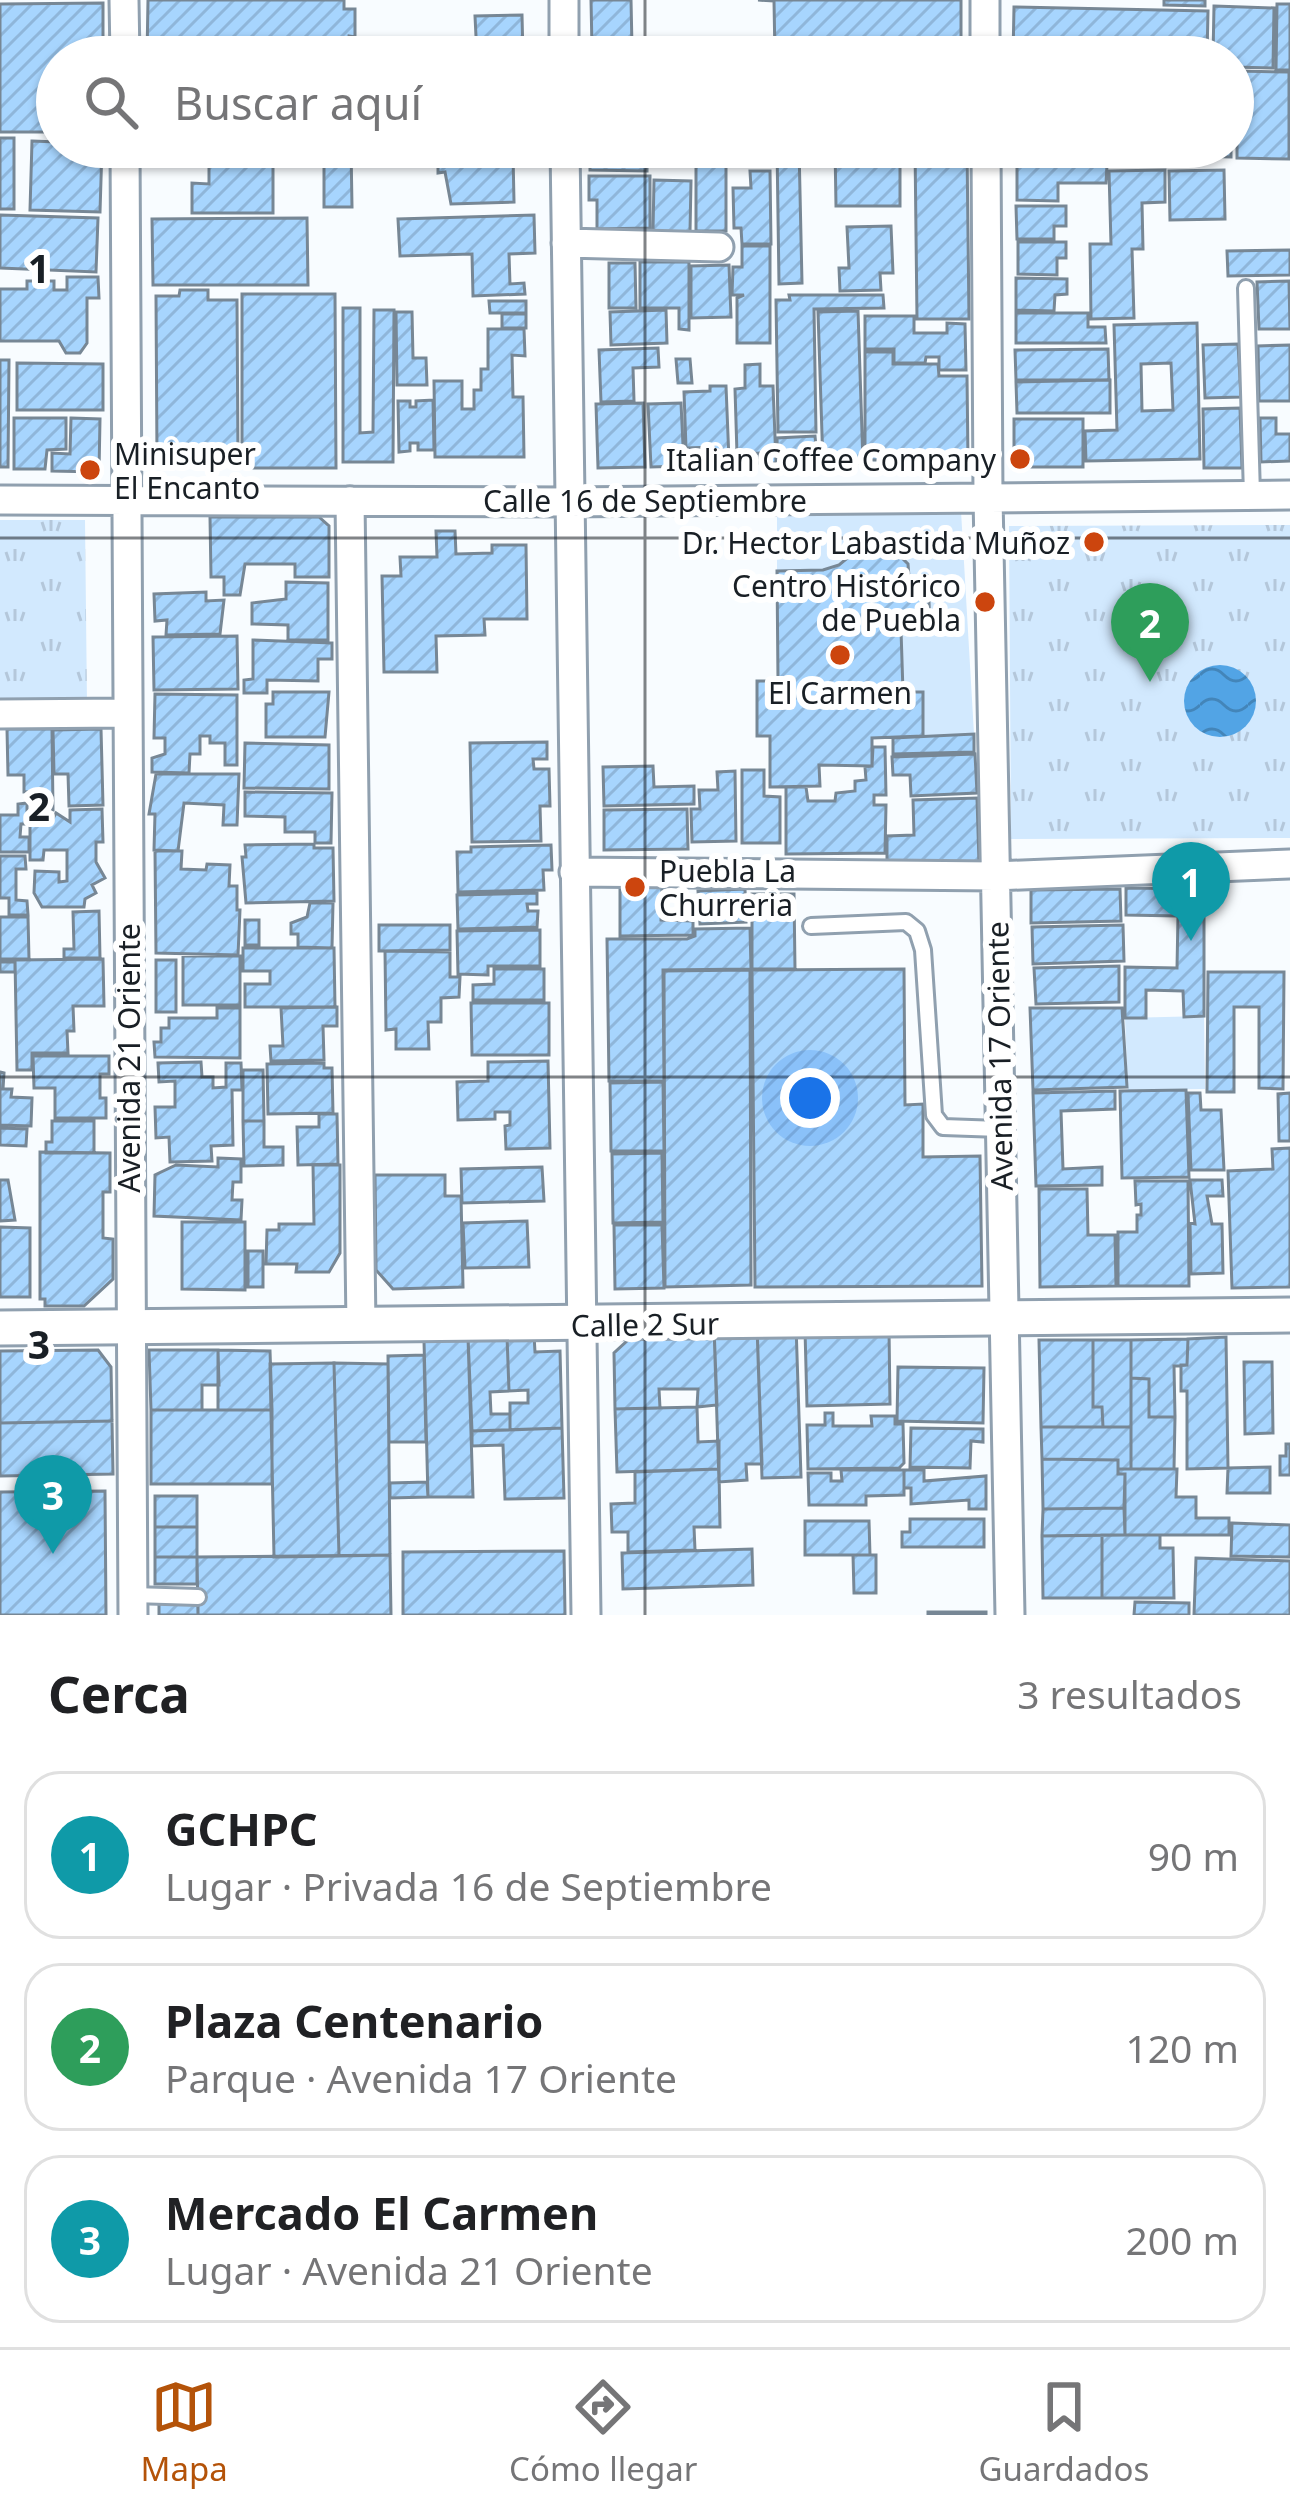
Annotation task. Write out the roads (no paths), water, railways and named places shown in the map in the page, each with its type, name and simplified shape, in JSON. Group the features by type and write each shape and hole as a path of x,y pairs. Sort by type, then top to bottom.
{"street":[{"path":"124,0 124,36"},
{"path":"564,0 564,36"},
{"path":"985,0 985,36"},
{"name":"Avenida 21 Oriente","path":"125,168 133,1605"},
{"path":"565,168 586,1615"},
{"name":"Avenida 17 Oriente","path":"986,168 1010,1615"},
{"path":"566,243 719,247"},
{"name":"Calle 16 de Septiembre","path":"0,500 568,502 1290,495"},
{"path":"350,502 361,1326"},
{"path":"0,714 125,713"},
{"path":"574,872 995,876 1290,865"},
{"name":"Calle 2 Sur","path":"0,1328 1290,1315"}],"lane":[{"path":"1246,288 1252,495"},
{"path":"811,926 906,922 917,931 923,950 934,1115 943,1126 1000,1129"},
{"path":"133,1605 198,1597"}],"water":[{"path":"1220,665 1245,676 1256,701 1245,726 1220,737 1195,726 1184,701 1195,676"}],"place":[{"name":"Italian Coffee Company","path":"1020,459"},
{"name":"Minisuper El Encanto","path":"90,470"},
{"name":"Dr. Hector Labastida Muñoz","path":"1094,542"},
{"name":"Centro Histórico de Puebla","path":"985,602"},
{"name":"El Carmen","path":"840,655"},
{"name":"Plaza Centenario","path":"1150,682"},
{"name":"Puebla La Churreria","path":"635,887"},
{"name":"GCHPC","path":"1191,941"},
{"name":"Mercado El Carmen","path":"53,1554"}]}
